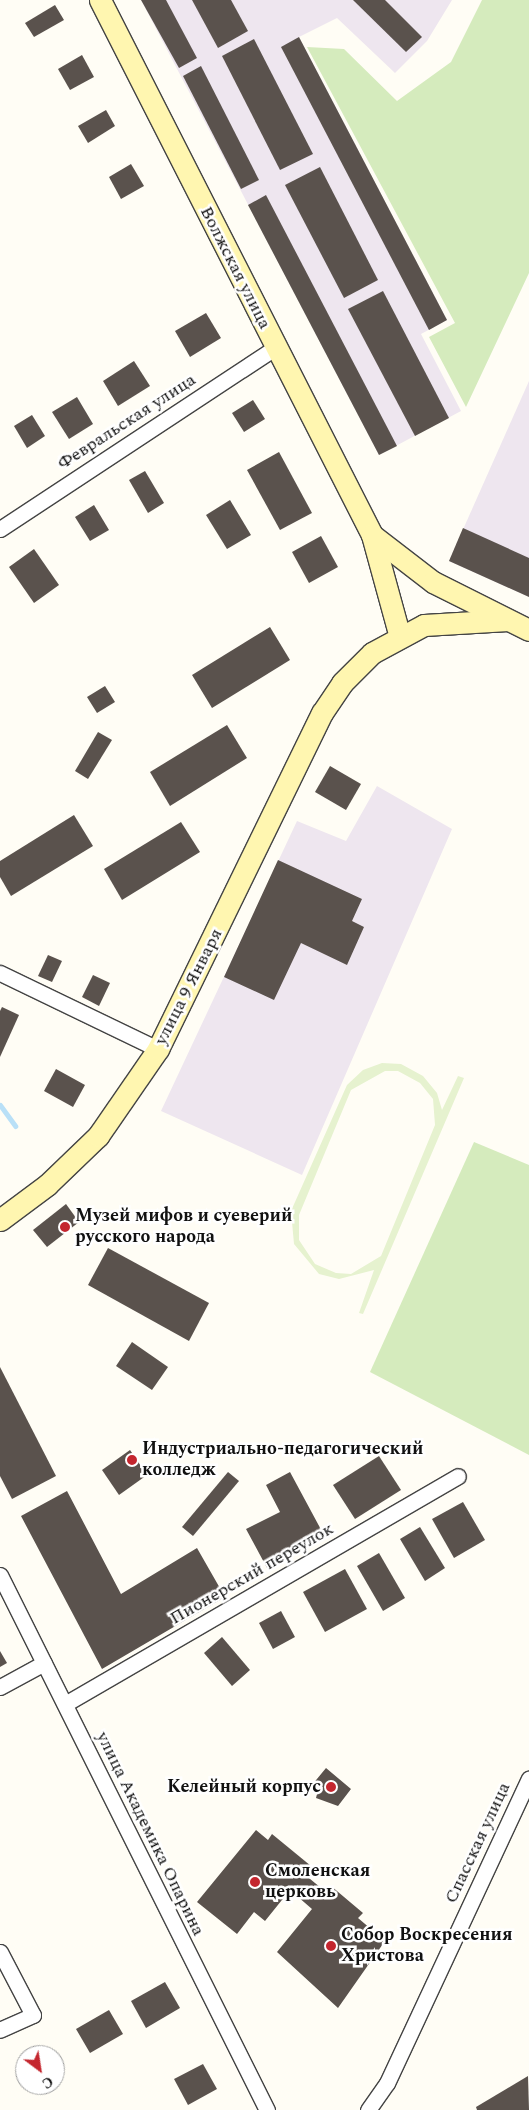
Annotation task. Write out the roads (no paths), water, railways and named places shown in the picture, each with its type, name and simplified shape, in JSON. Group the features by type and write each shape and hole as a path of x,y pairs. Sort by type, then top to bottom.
{"street":[{"name":"Волжская улица","path":"100,0 275,348 372,535"},
{"name":"Февральская улица","path":"0,529 275,348"},
{"path":"372,535 433,582 529,630"},
{"path":"372,535 399,634 424,625 508,620"},
{"name":"улица 9 Января","path":"0,1220 47,1185 98,1136 158,1048 322,713 342,683 399,634"},
{"path":"0,973 158,1048"},
{"name":"Пионерский переулок","path":"65,1704 458,1476"},
{"name":"улица Академика Опарина","path":"0,1575 267,2110"},
{"path":"0,1687 44,1663"},
{"name":"Спасская улица","path":"368,2110 387,2083 529,1779"},
{"path":"0,1952 33,2015 0,2030"}],"waterway":[{"path":"0,1105 15,1126"}],"place":[{"name":"Музей мифов и суеверий русского народа","path":"65,1227"},
{"name":"Индустриально-педагогический колледж","path":"132,1460"},
{"name":"Келейный корпус","path":"331,1787"},
{"name":"Смоленская церковь","path":"255,1882"},
{"name":"Собор Воскресения Христова","path":"331,1946"}]}
